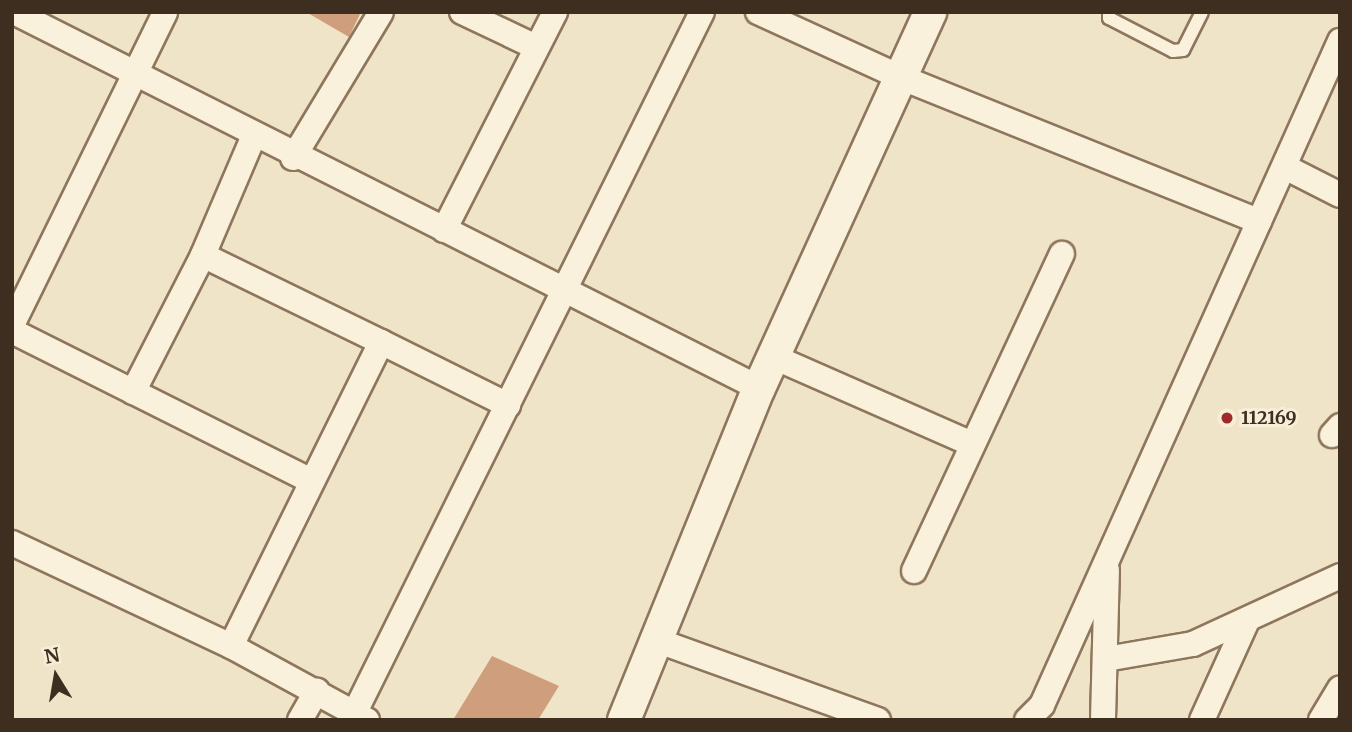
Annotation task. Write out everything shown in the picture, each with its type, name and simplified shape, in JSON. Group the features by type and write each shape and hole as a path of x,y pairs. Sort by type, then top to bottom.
{"street":[{"path":"14,12 253,138 565,289 759,388"},
{"path":"12,325 165,12"},
{"path":"293,158 381,12"},
{"path":"462,12 536,47"},
{"path":"444,230 555,12"},
{"path":"12,544 231,646 361,716 508,405 702,12"},
{"path":"758,12 900,77 1259,221"},
{"path":"624,720 653,639 759,388 930,12"},
{"path":"1036,715 1259,221 1287,168 1338,49"},
{"path":"133,392 203,255 253,138"},
{"path":"1287,168 1340,195"},
{"path":"914,571 1062,254"},
{"path":"203,255 508,405"},
{"path":"12,331 309,480"},
{"path":"231,646 309,480 381,342"},
{"path":"774,357 972,444"},
{"path":"1103,720 1107,558"},
{"path":"1106,659 1193,644 1340,576"},
{"path":"1202,720 1247,621"},
{"path":"653,639 878,720"},
{"path":"300,720 317,690"}],"lane":[{"path":"1110,12 1109,18 1172,51 1183,50 1202,12"}],"building":[{"path":"306,12 361,12 349,37"},
{"path":"492,656 559,686 538,720 453,720"}],"place":[{"name":"112169","path":"1227,418"}]}
